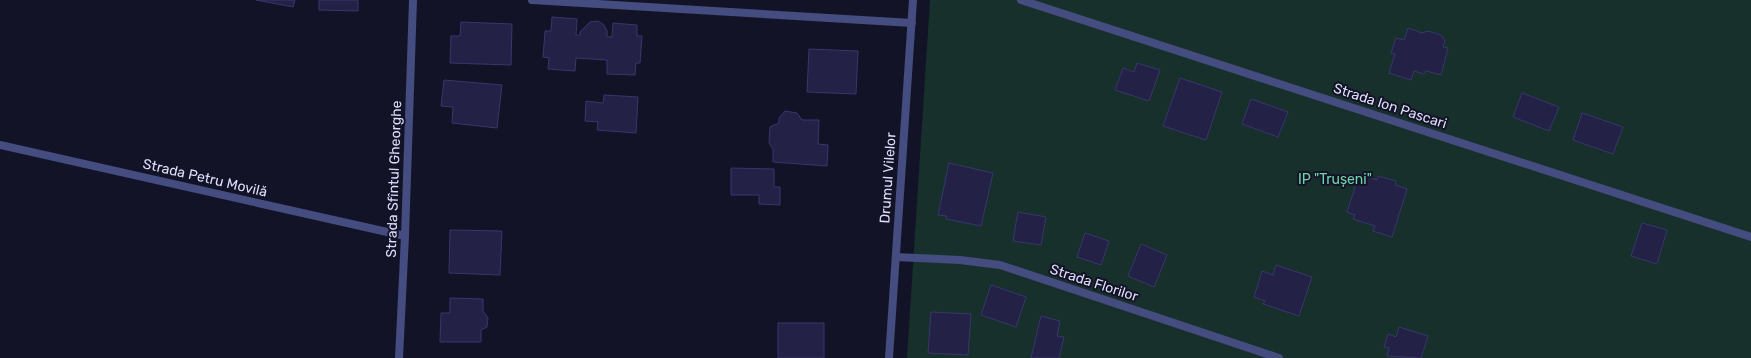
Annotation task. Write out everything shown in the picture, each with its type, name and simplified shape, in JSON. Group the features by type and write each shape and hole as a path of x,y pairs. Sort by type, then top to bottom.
{"street":[{"name":"Strada Sfîntul Gheorghe","path":"399,358 405,236 413,0"},
{"path":"532,0 912,22"},
{"name":"Drumul Vilelor","path":"889,358 913,0"},
{"name":"Strada Ion Pascari","path":"1021,0 1751,237"},
{"name":"Strada Petru Movilă","path":"0,145 405,236"},
{"name":"Strada Florilor","path":"896,257 960,260 1000,265 1279,358"}],"green space":[{"name":"IP \"Trușeni\"","path":"930,0 1751,0 1751,358 907,358"}],"building":[{"path":"256,0 295,0 293,7"},
{"path":"319,0 358,0 358,11 319,10"},
{"path":"552,17 577,19 576,35 580,35 580,32 590,22 598,21 604,25 607,31 607,37 612,37 613,23 637,25 637,36 642,36 640,63 636,63 635,75 607,74 607,60 576,58 575,71 548,69 549,58 543,57 545,31 551,31"},
{"path":"461,22 512,24 511,65 450,63 451,36 460,36"},
{"path":"1408,28 1422,33 1428,31 1441,35 1445,41 1443,47 1448,48 1441,75 1426,71 1424,74 1414,71 1411,80 1389,73 1395,54 1391,53 1396,38 1404,40"},
{"path":"809,49 858,51 856,94 807,92"},
{"path":"1137,63 1160,70 1149,101 1115,90 1123,68 1134,72"},
{"path":"1180,78 1222,92 1206,140 1163,126"},
{"path":"444,80 502,85 497,128 452,123 453,107 441,106"},
{"path":"1522,93 1559,107 1549,131 1513,117"},
{"path":"604,95 638,97 636,133 597,130 598,122 585,121 586,101 603,103"},
{"path":"1251,99 1288,112 1278,137 1242,124"},
{"path":"785,111 797,113 802,120 819,120 818,144 828,145 827,166 773,162 773,149 769,143 770,127 779,123 779,118"},
{"path":"1582,113 1623,127 1613,154 1573,140"},
{"path":"949,163 993,173 981,226 946,219 947,216 938,215"},
{"path":"731,168 774,169 774,187 780,187 780,205 759,204 759,195 731,195"},
{"path":"1359,175 1377,180 1378,176 1396,181 1395,185 1407,189 1392,237 1373,231 1375,226 1353,219 1355,215 1347,212"},
{"path":"1018,212 1046,217 1041,245 1013,241"},
{"path":"1642,223 1667,230 1657,264 1631,256"},
{"path":"450,230 502,231 500,275 449,273"},
{"path":"1085,233 1109,241 1101,265 1077,257"},
{"path":"1141,244 1167,255 1154,287 1128,276"},
{"path":"1276,265 1312,277 1299,316 1263,304 1265,301 1254,297 1262,271 1273,275"},
{"path":"991,285 1026,297 1016,327 981,315"},
{"path":"450,298 483,299 483,311 488,318 487,327 481,330 481,342 440,342 441,313 450,313"},
{"path":"931,312 971,314 968,355 928,353"},
{"path":"1041,316 1060,321 1057,336 1064,337 1059,358 1031,358"},
{"path":"778,323 824,323 824,358 778,358"},
{"path":"1399,327 1428,336 1421,358 1387,356 1389,348 1384,347 1388,334 1396,337"}]}
